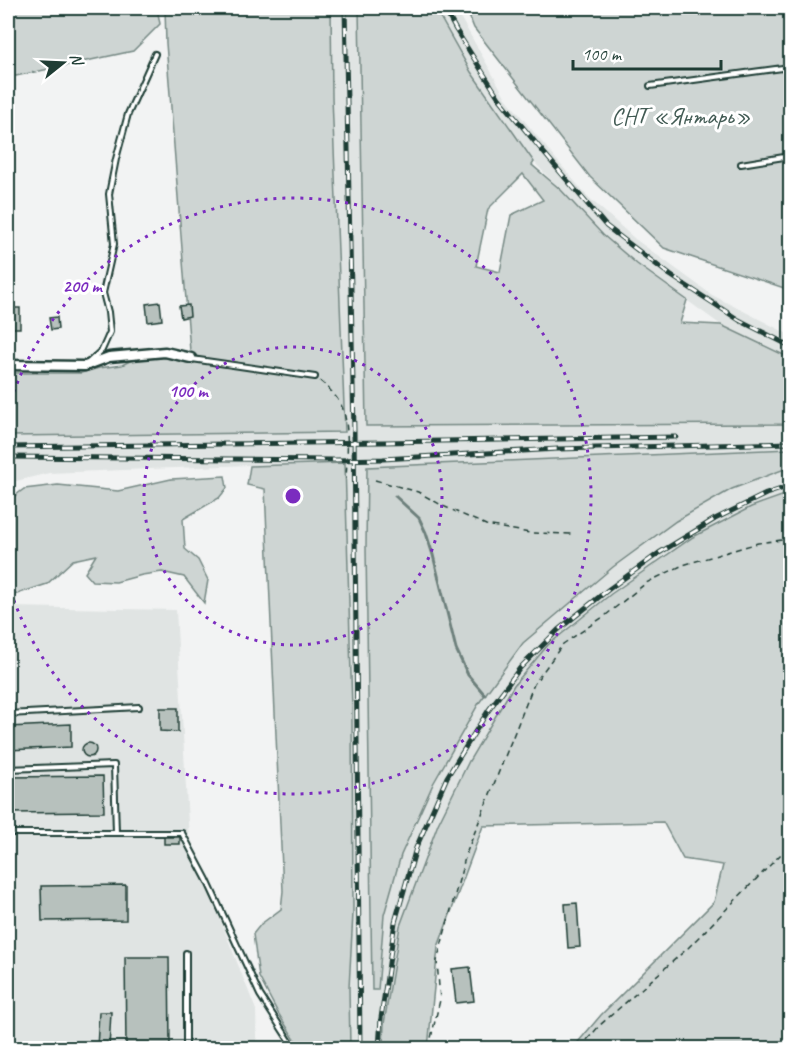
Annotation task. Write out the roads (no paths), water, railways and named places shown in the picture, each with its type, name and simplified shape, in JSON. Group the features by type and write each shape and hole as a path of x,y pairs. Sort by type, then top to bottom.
{"street":[{"path":"8,365 84,366 109,357 165,352 191,358"}],"lane":[{"path":"84,366 102,350 110,332 103,293 114,244 109,194 128,114 155,54"},
{"path":"650,86 790,67"},
{"path":"741,164 790,156"},
{"path":"8,205 10,215 8,219"},
{"path":"191,358 315,377"},
{"path":"8,714 139,707"},
{"path":"8,769 114,765 116,833"},
{"path":"8,832 182,833 207,880 260,995 294,1048"},
{"path":"186,953 186,1048"}],"waterway":[{"path":"395,496 419,518 426,533 456,649 468,675 485,695"}],"railway":[{"path":"345,8 354,431 360,1048"},
{"path":"444,8 499,98 606,226 670,275 739,320 790,346"},
{"path":"8,447 676,437"},
{"path":"8,457 335,460 558,449 790,443"},
{"path":"379,1048 395,922 416,848 447,777 488,711 520,668 558,630 609,589 659,553 715,519 766,494 790,486"}],"park label":[{"name":"СНТ «Янтарь»","path":"681,116"}]}
